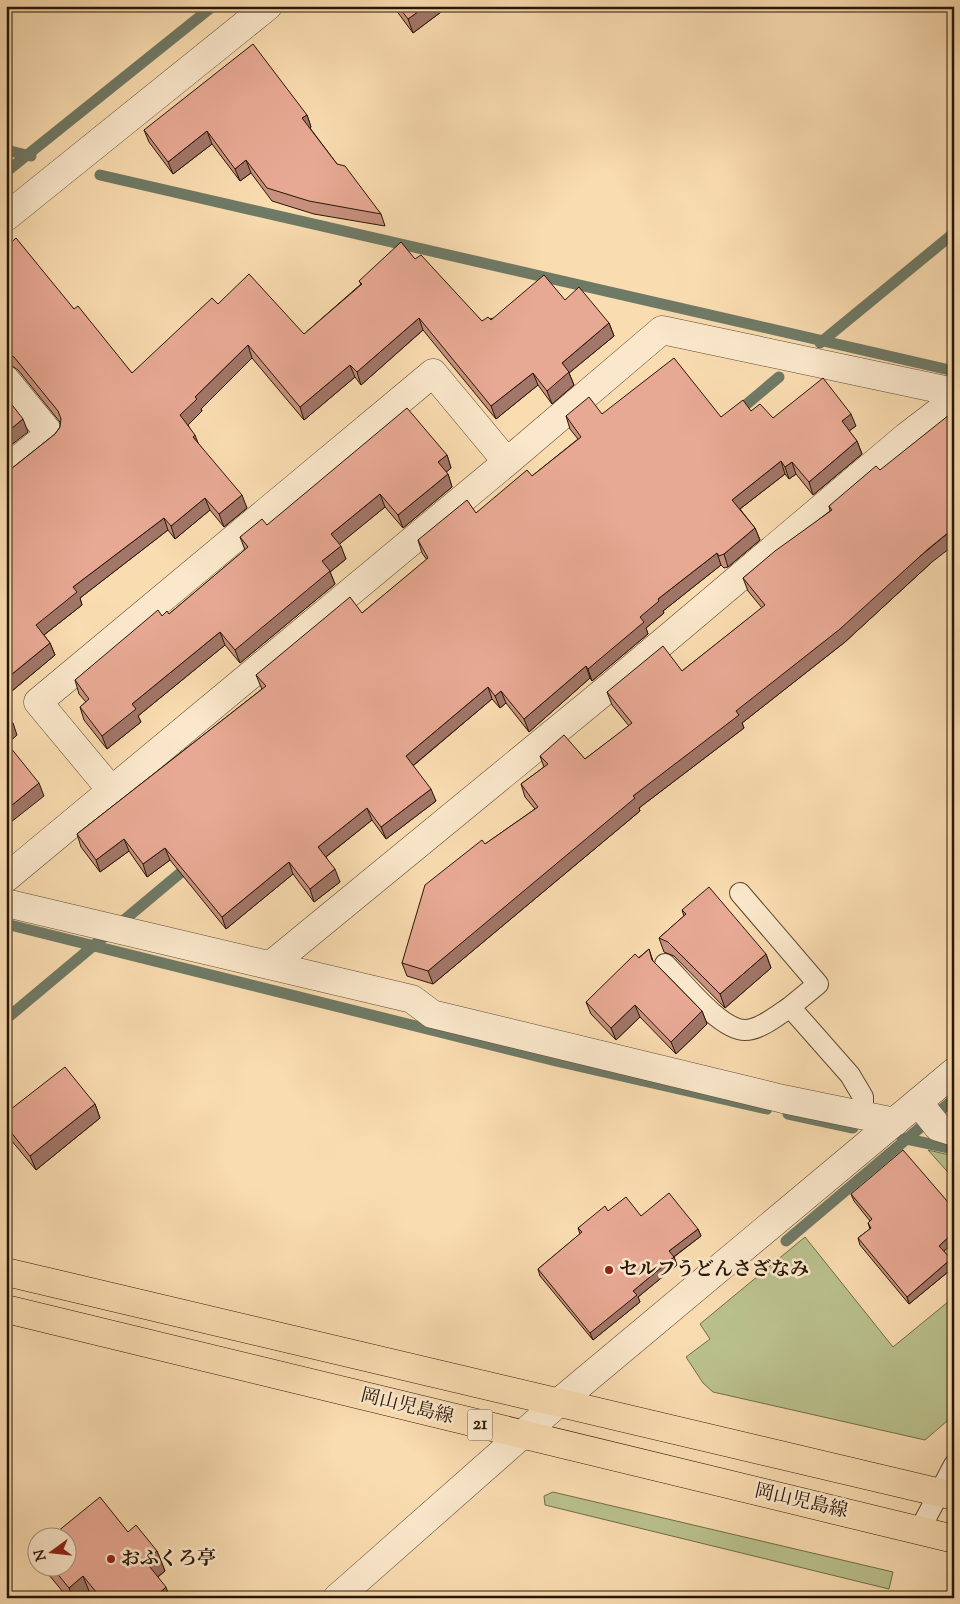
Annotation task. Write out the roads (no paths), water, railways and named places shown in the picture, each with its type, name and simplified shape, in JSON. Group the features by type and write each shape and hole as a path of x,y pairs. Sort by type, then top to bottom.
{"main road":[{"name":"岡山児島線","path":"6,1272 946,1495"},
{"name":"岡山児島線","path":"6,1308 954,1539"}],"street":[{"path":"6,217 268,6"},
{"path":"6,878 507,462 662,330 954,392"},
{"path":"112,791 38,702 433,373 507,462"},
{"path":"6,380 50,434 6,469"},
{"path":"272,964 612,685 907,436 954,400"},
{"path":"6,903 272,964 412,999 432,1014 534,1040 783,1099 895,1122 934,1118 954,1072"},
{"path":"337,1598 558,1403 895,1122"}],"lane":[{"path":"665,964 724,1024 745,1030 757,1027 790,1007 818,984 740,893"},
{"path":"790,1007 850,1075 863,1097 863,1114"},
{"path":"919,1531 946,1495 954,1465"}],"waterway":[{"path":"6,172 213,6"},
{"path":"6,150 31,156"},
{"path":"100,175 954,371"},
{"path":"820,343 954,233"},
{"path":"735,414 779,377"},
{"path":"6,1019 191,864"},
{"path":"6,924 556,1061 767,1109"},
{"path":"786,1241 954,1099"},
{"path":"788,1114 853,1128"},
{"path":"902,1138 954,1149"}],"place":[{"name":"セルフうどんさざなみ","path":"609,1270"},
{"name":"おふくろ亭","path":"111,1559"}]}
